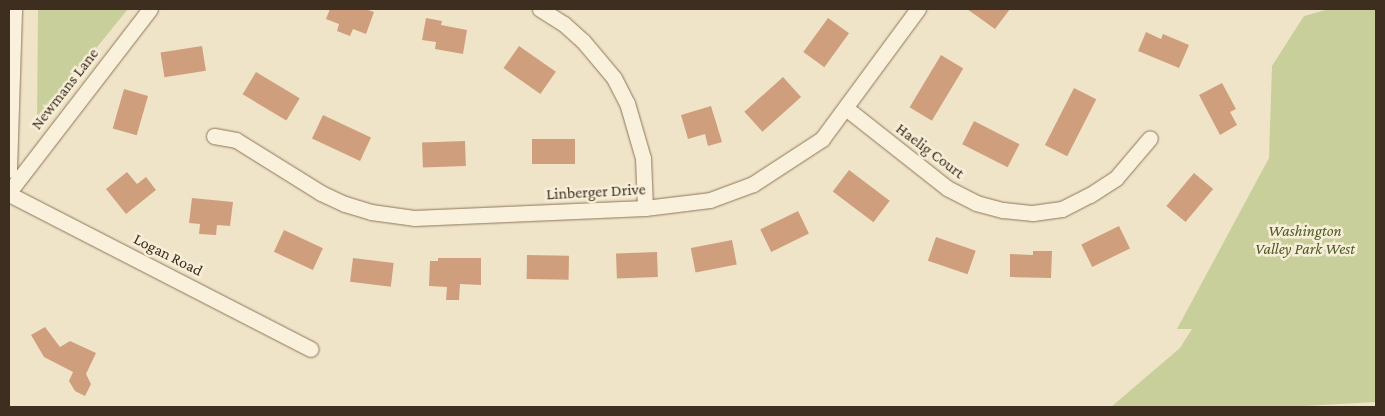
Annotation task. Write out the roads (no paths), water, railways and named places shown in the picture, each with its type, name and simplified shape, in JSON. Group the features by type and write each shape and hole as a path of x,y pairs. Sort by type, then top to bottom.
{"street":[{"path":"9,170 14,9"},
{"name":"Newmans Lane","path":"9,193 150,9"},
{"path":"540,9 564,24 583,41 614,78 627,103 644,158 645,208"},
{"name":"Linberger Drive","path":"214,136 236,140 321,193 370,212 414,218 645,208 710,200 753,184 808,150 847,109 918,9"},
{"name":"Haelig Court","path":"847,109 947,188 985,205 1033,213 1062,209 1090,195 1116,178 1150,138"},
{"name":"Logan Road","path":"9,193 310,349"}],"park label":[{"name":"Washington Valley Park West","path":"1305,240"}]}
